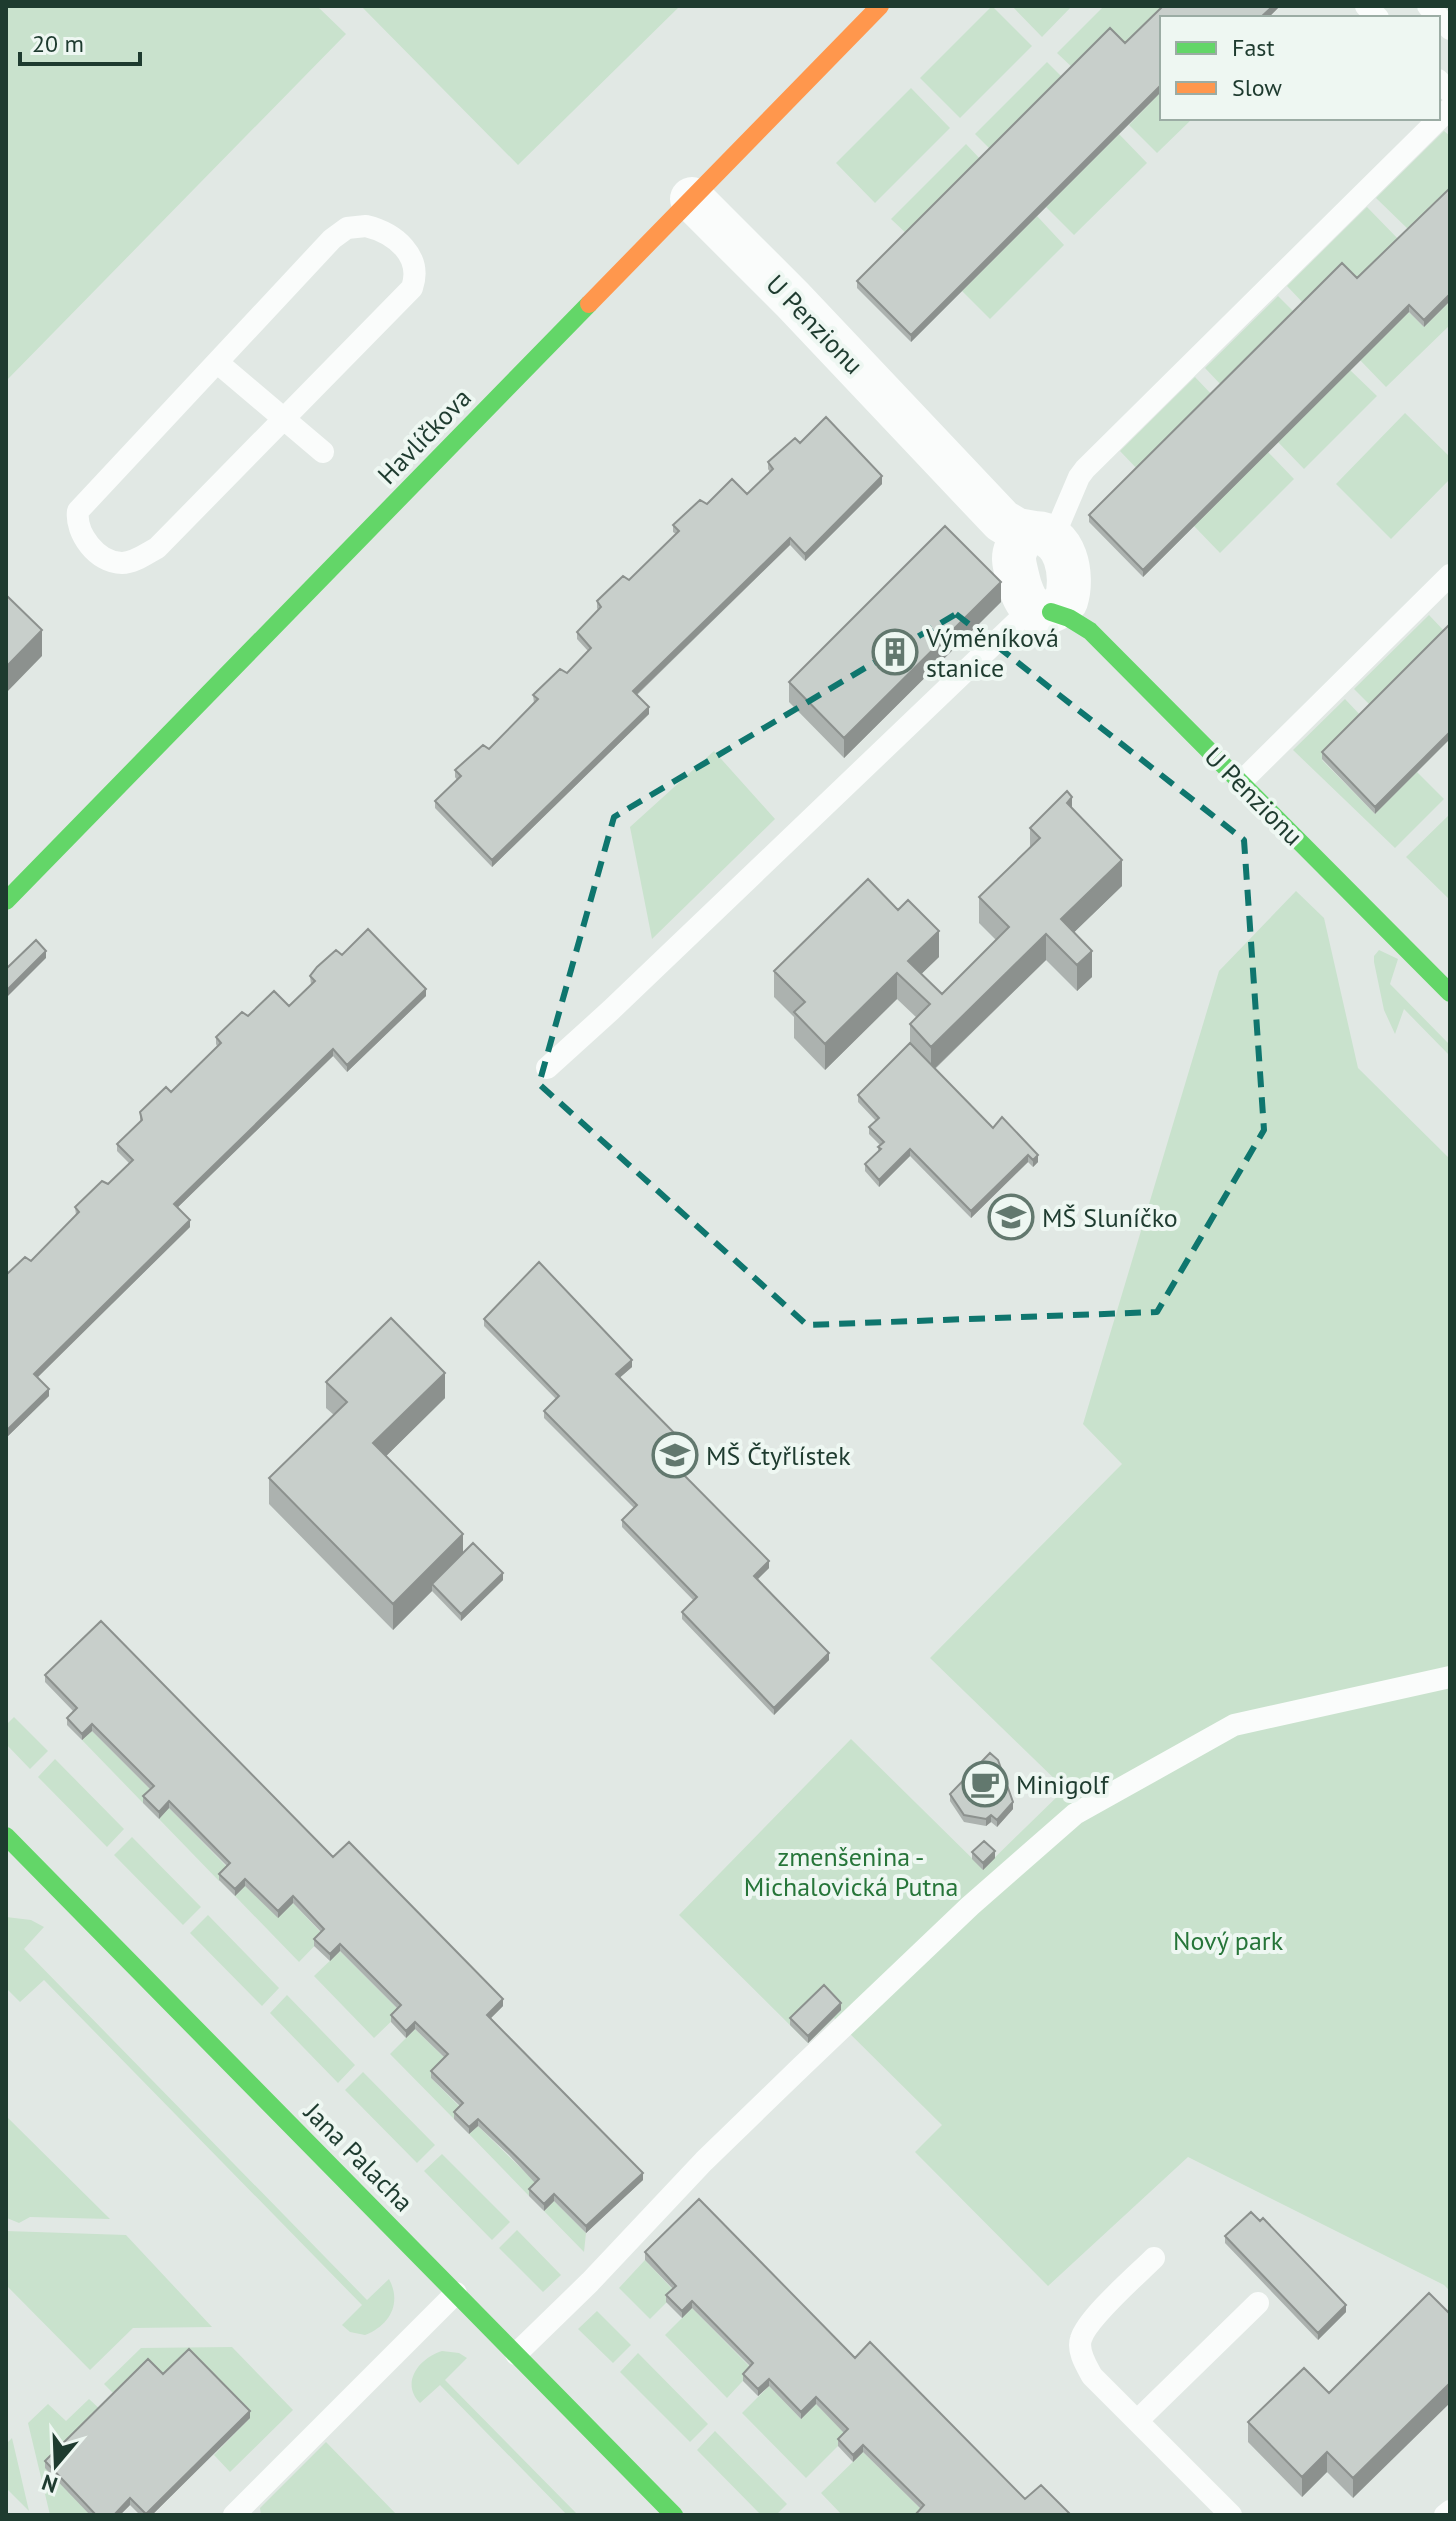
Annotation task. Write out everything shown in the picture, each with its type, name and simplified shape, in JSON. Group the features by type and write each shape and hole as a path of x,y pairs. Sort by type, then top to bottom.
{"street":[{"name":"Havlíčkova","path":"6,901 880,6"},
{"name":"U Penzionu","path":"692,199 1023,535 1049,535 1060,545 1069,583 1066,601 1047,612"},
{"name":"U Penzionu","path":"1047,612 1069,618 1090,631 1450,993"},
{"name":"Jana Palacha","path":"6,1836 674,2515"}],"lane":[{"path":"1023,535 1059,524 1085,469 1438,120"},
{"path":"366,226 383,230 404,246 414,263 416,277 412,288 157,548 120,564 101,556 85,540 77,522 78,511 218,363 332,239 347,228 366,226"},
{"path":"218,363 323,452"},
{"path":"1240,783 1450,575"},
{"path":"547,1068 1021,618 1047,612"},
{"path":"516,2354 590,2282 704,2161 801,2067 970,1906 1075,1814 1234,1725 1450,1677"},
{"path":"6,1871 23,1853"},
{"path":"1154,2258 1089,2324 1080,2341 1083,2359 1092,2376 1231,2515"},
{"path":"234,2515 456,2293"},
{"path":"1137,2421 1258,2303"},
{"path":"1445,2515 1450,2511"}],"highlighted area":[{"path":"956,614 1244,840 1264,1130 1157,1312 807,1325 539,1084 614,817"}],"green space":[{"path":"6,6 317,6 346,34 6,381"},
{"path":"361,6 680,6 518,165"},
{"path":"992,6 1032,46 960,118 920,78"},
{"path":"1012,6 1072,6 1042,37"},
{"path":"1104,6 1168,6 1125,50 1075,70 1057,53"},
{"path":"1047,62 1065,80 993,152 975,134"},
{"path":"911,88 950,128 875,203 836,163"},
{"path":"1160,93 1160,120 1191,120 1157,153 1129,125"},
{"path":"1444,131 1450,136 1450,195 1411,232 1376,198"},
{"path":"1119,134 1147,163 1074,235 1046,207"},
{"path":"966,144 983,162 909,236 891,219"},
{"path":"1367,207 1401,242 1357,285 1306,306 1287,286"},
{"path":"1037,216 1064,245 990,319 962,291"},
{"path":"1278,296 1297,315 1224,388 1205,368"},
{"path":"1450,301 1450,325 1386,387 1360,360 1409,312 1424,327"},
{"path":"1350,370 1377,396 1304,469 1278,442"},
{"path":"1195,377 1214,397 1140,472 1120,451"},
{"path":"1405,413 1450,457 1450,479 1391,539 1336,484"},
{"path":"1268,452 1294,479 1220,553 1194,526"},
{"path":"1429,615 1447,634 1373,708 1354,689"},
{"path":"1345,699 1363,718 1322,760 1375,814 1417,772 1444,799 1395,848 1293,750"},
{"path":"714,751 775,819 652,939 630,827"},
{"path":"1450,814 1450,900 1406,857"},
{"name":"Nový park","path":"1296,891 1324,918 1358,1068 1450,1159 1450,2291 1444,2285 1188,2157 1048,2286 915,2152 942,2125 834,2018 808,2043 679,1915 851,1739 983,1869 1065,1789 930,1658 1122,1464 1083,1424 1219,971"},
{"path":"1379,950 1398,959 1390,984 1450,1045 1450,1056 1404,1009 1395,1034 1384,1010 1374,962"},
{"path":"14,1717 48,1751 30,1769 6,1744 6,1725"},
{"path":"92,1731 154,1793 143,1803 82,1740"},
{"path":"55,1759 124,1829 107,1847 38,1777"},
{"path":"169,1808 230,1870 219,1881 159,1819"},
{"path":"132,1837 201,1907 183,1925 114,1855"},
{"path":"245,1886 278,1917 293,1903 324,1936 299,1962 235,1896"},
{"path":"208,1915 279,1988 262,2006 190,1933"},
{"path":"6,1917 31,1920 44,1927 24,1949 367,2300 389,2279 394,2305 381,2325 365,2335 350,2332 342,2325 362,2305 44,1980 20,2002 6,1988"},
{"path":"340,1951 401,2012 374,2038 314,1976"},
{"path":"287,1995 355,2065 338,2083 270,2013"},
{"path":"415,2029 448,2061 431,2078 463,2110 454,2119 390,2054"},
{"path":"363,2072 435,2145 417,2163 345,2090"},
{"path":"6,2116 110,2219 30,2217 19,2223 7,2218"},
{"path":"478,2126 539,2186 529,2196 469,2134"},
{"path":"442,2154 510,2222 492,2240 424,2171"},
{"path":"554,2201 586,2233 584,2252 544,2211"},
{"path":"517,2230 561,2275 543,2292 499,2248"},
{"path":"6,2231 126,2235 212,2327 133,2328 90,2370 6,2285"},
{"path":"645,2260 676,2293 650,2319 619,2288"},
{"path":"692,2308 753,2370 727,2398 665,2335"},
{"path":"597,2311 631,2345 613,2363 578,2329"},
{"path":"232,2347 293,2410 230,2472 214,2455 250,2418 163,2381 117,2397 104,2384 141,2348"},
{"path":"442,2351 459,2353 467,2358 445,2380 578,2515 567,2515 440,2385 420,2403 412,2387 415,2372 426,2359"},
{"path":"638,2353 708,2424 690,2442 620,2372"},
{"path":"769,2386 801,2419 816,2404 848,2436 806,2478 742,2413"},
{"path":"89,2399 103,2412 90,2515 50,2515 28,2423 48,2404 66,2421"},
{"path":"715,2431 787,2504 776,2515 761,2515 697,2450"},
{"path":"12,2438 29,2511 6,2488 6,2444"},
{"path":"326,2442 397,2515 261,2515 260,2508"},
{"path":"863,2452 924,2512 921,2515 842,2515 821,2493"}],"building":[{"path":"1163,6 1273,6 1262,16 1160,16 1160,86 911,335 857,281 1110,28 1125,43"},
{"path":"1450,188 1450,294 1424,320 1409,305 1143,570 1089,515 1342,263 1357,278"},
{"path":"826,417 882,476 805,554 790,538 633,691 649,707 492,860 435,801 461,776 455,770 483,745 489,749 538,699 533,695 560,669 567,673 591,648 577,632 601,607 597,601 623,576 629,580 679,531 673,525 700,500 707,504 732,479 747,494 773,469 768,462 795,438 800,443"},
{"name":"Výměníková stanice","path":"945,526 1001,582 844,738 789,682"},
{"path":"6,595 42,630 6,667"},
{"path":"1450,624 1450,732 1375,807 1322,752"},
{"path":"1067,791 1072,797 1067,803 1122,860 1061,919 1092,951 1077,965 1046,934 931,1047 910,1024 930,1004 897,973 825,1044 794,1012 805,1002 774,971 868,879 898,910 908,900 939,931 908,961 942,994 1009,927 979,897 1040,838 1030,828"},
{"path":"368,929 426,989 347,1065 333,1049 174,1204 190,1220 34,1374 49,1389 6,1431 6,1275 25,1257 31,1261 79,1212 75,1207 102,1181 108,1184 133,1160 117,1144 142,1120 140,1112 166,1087 171,1092 221,1043 216,1037 242,1012 248,1016 274,991 289,1006 315,981 310,976 317,967 336,950 342,955"},
{"path":"36,940 46,951 6,991 6,969"},
{"path":"910,1043 993,1128 1002,1117 1038,1155 1033,1160 1028,1155 971,1211 910,1149 879,1180 865,1164 884,1142 869,1127 879,1118 858,1095"},
{"path":"539,1262 632,1360 616,1374 692,1451 676,1467 769,1561 754,1576 829,1653 774,1708 682,1612 697,1597 622,1520 637,1505 544,1411 559,1396 484,1319"},
{"path":"391,1318 445,1373 373,1443 463,1534 393,1604 269,1478 347,1402 326,1382"},
{"path":"473,1543 503,1573 461,1614 432,1584"},
{"path":"101,1621 333,1857 349,1842 503,1999 487,2015 643,2173 586,2226 554,2194 544,2204 529,2189 539,2179 478,2119 469,2127 454,2112 463,2103 431,2071 448,2054 415,2022 406,2031 391,2015 401,2005 340,1944 330,1954 314,1939 324,1929 293,1896 278,1911 245,1879 235,1889 219,1874 230,1863 169,1801 159,1812 143,1796 154,1786 92,1724 82,1734 67,1718 77,1708 45,1675"},
{"name":"Minigolf","path":"990,1753 998,1760 1013,1802 997,1820 991,1815 986,1819 964,1815 950,1794"},
{"path":"984,1841 995,1851 983,1863 972,1852"},
{"path":"824,1985 841,2003 808,2036 790,2018"},
{"path":"699,2199 855,2358 870,2342 1025,2499 1041,2485 1071,2515 915,2515 924,2505 863,2445 853,2455 838,2439 848,2429 816,2397 801,2412 769,2379 758,2389 743,2374 753,2363 692,2301 682,2311 666,2295 676,2286 645,2252"},
{"path":"1251,2212 1260,2221 1263,2218 1346,2305 1318,2333 1225,2236"},
{"path":"1429,2293 1450,2314 1450,2383 1353,2478 1327,2452 1302,2477 1248,2422 1304,2368 1329,2393"},
{"path":"189,2349 250,2411 146,2514 130,2498 114,2515 96,2515 45,2461 148,2359 163,2374"}],"traffic: fast":[{"path":"6,901 589,304"},
{"path":"1051,612 1069,618 1090,631 1450,993"},
{"path":"6,1836 674,2515"}],"traffic: slow":[{"path":"589,304 880,6"}],"place":[{"name":"Výměníková stanice","path":"895,652"},
{"name":"MŠ Sluníčko","path":"1011,1217"},
{"name":"MŠ Čtyřlístek","path":"675,1455"},
{"name":"Minigolf","path":"985,1784"}],"park label":[{"name":"zmenšenina - Michalovická Putna","path":"851,1871"}]}
